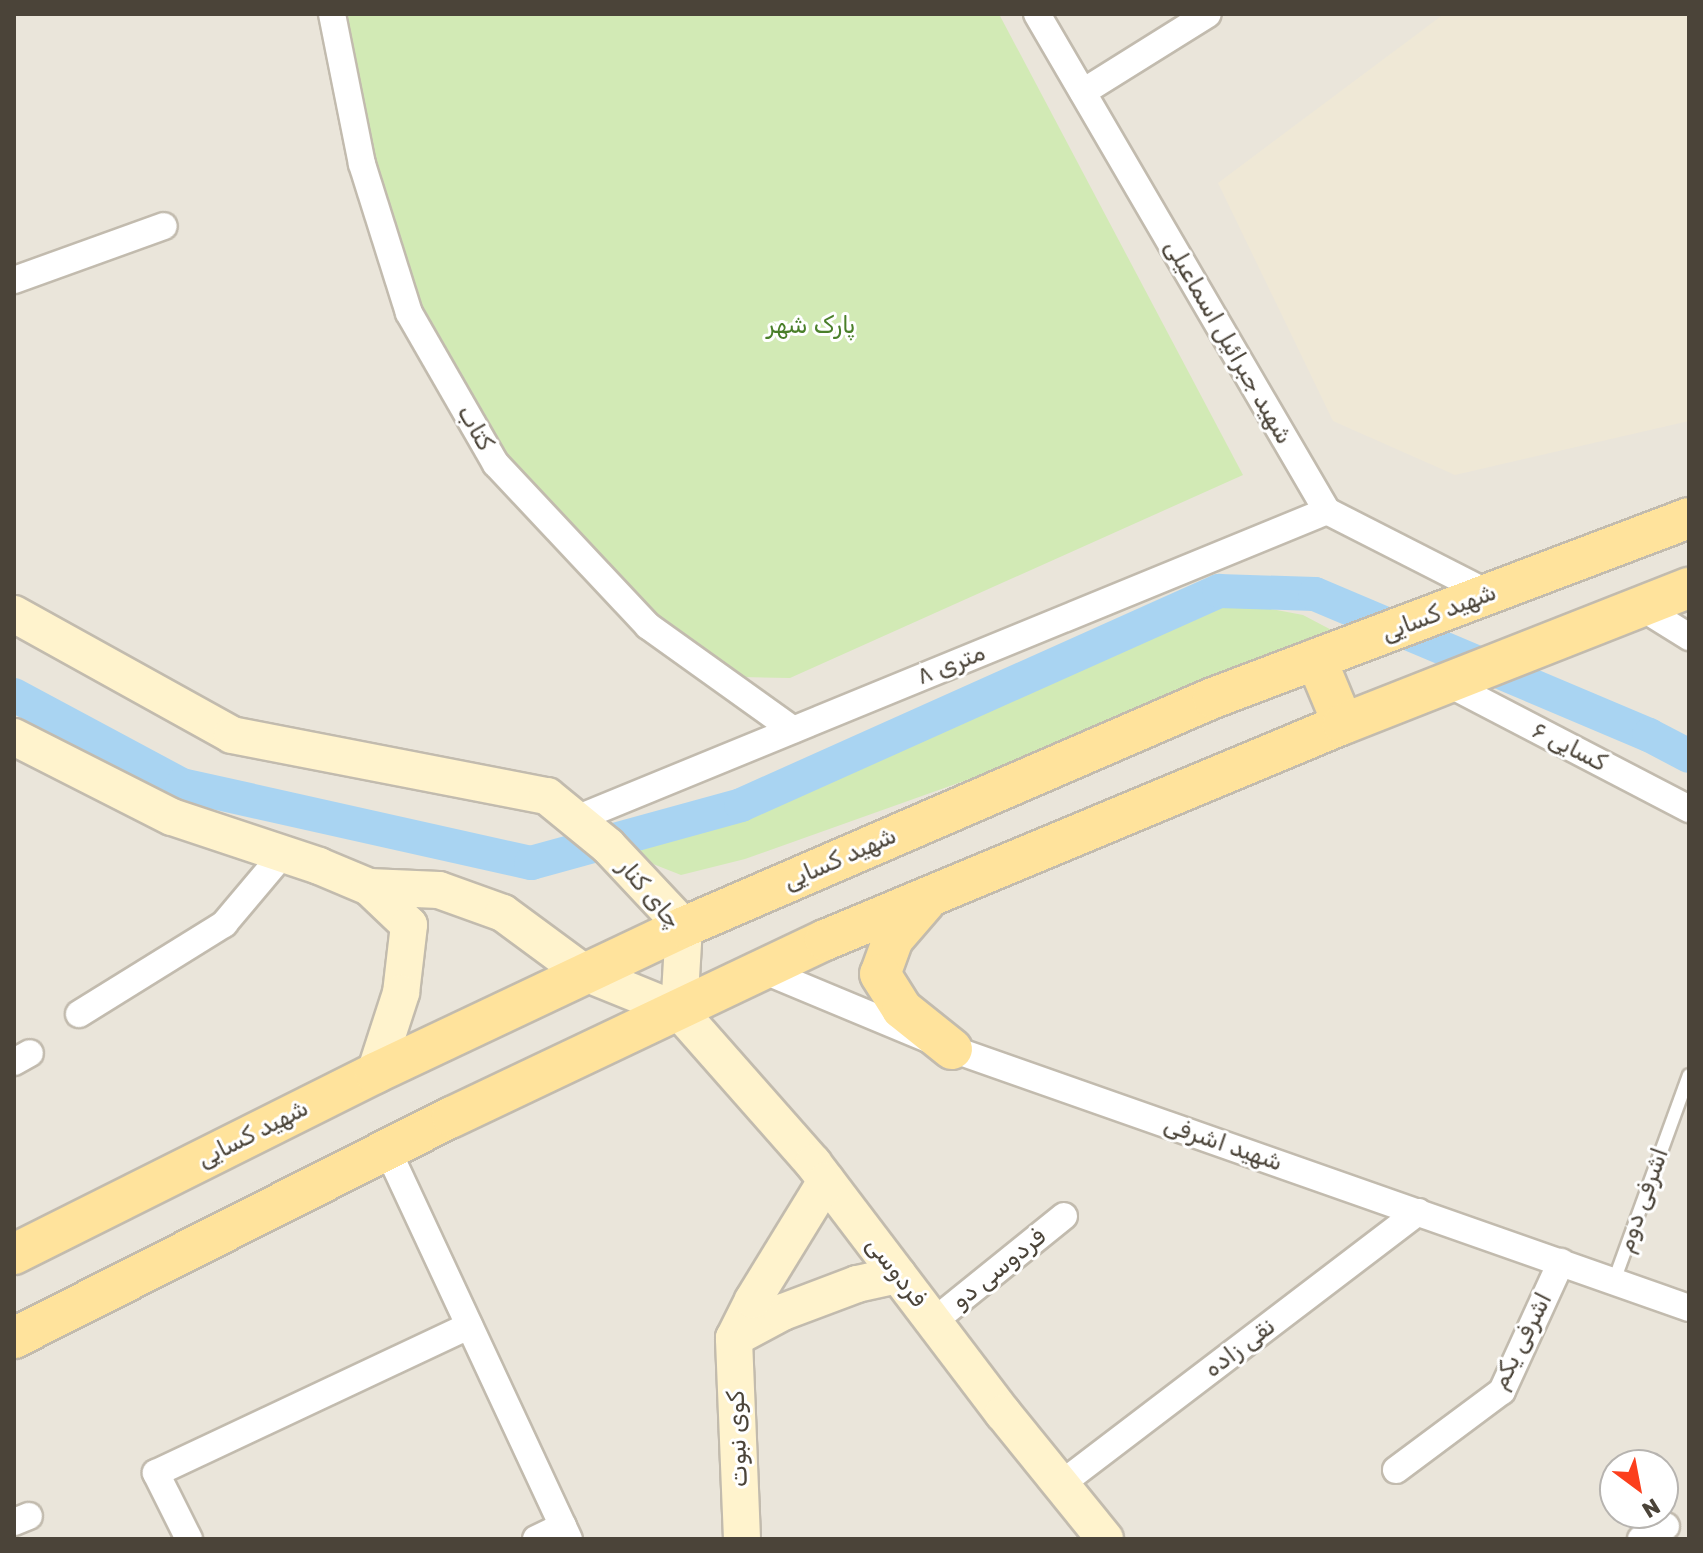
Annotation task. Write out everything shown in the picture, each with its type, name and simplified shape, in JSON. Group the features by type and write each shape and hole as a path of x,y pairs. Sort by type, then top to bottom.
{"main road":[{"name":"شهید کسایی","path":"14,1254 375,1073 583,972 684,927 1213,698 1689,518"},
{"path":"1620,546 1641,607"},
{"path":"14,1338 452,1117 679,1011 760,969 1343,724 1689,588"},
{"path":"1316,659 1343,724"},
{"path":"931,895 893,939 880,974 902,1009 952,1049"}],"street":[{"name":"کتاب","path":"332,14 362,164 409,313 496,464 648,626 793,730"},
{"name":"شهید جبرائیل اسماعیلی","path":"1037,14 1327,511"},
{"path":"1083,92 1208,14"},
{"path":"14,280 164,226"},
{"name":"۸ متری","path":"576,819 1327,511"},
{"path":"1327,511 1490,594"},
{"path":"1641,607 1689,637"},
{"name":"چای کنار","path":"14,614 232,735 547,796 608,846 684,927 679,1011"},
{"name":"کسایی ۶","path":"1449,684 1689,809"},
{"path":"14,737 172,817 369,887 439,890 503,913 583,972 679,1011"},
{"path":"79,1014 224,924 283,854"},
{"path":"369,887 409,925 401,993 375,1073"},
{"name":"شهید اشرفی","path":"760,969 952,1049 1689,1308"},
{"name":"فردوسی","path":"679,1011 826,1181 1105,1539"},
{"path":"388,1151 566,1533 536,1539"},
{"path":"734,1338 753,1300 826,1181"},
{"name":"نقی زاده","path":"1061,1484 1418,1212"},
{"name":"فردوسی دو","path":"934,1321 1064,1216"},
{"name":"اشرفی یکم","path":"1396,1470 1502,1391 1561,1262"},
{"path":"734,1338 783,1312 857,1284 898,1275"},
{"path":"189,1539 156,1473 469,1326"},
{"name":"کوی نبوت","path":"734,1338 742,1539"},
{"path":"1641,1539 1660,1529"}],"lane":[{"name":"اشرفی دوم","path":"1614,1281 1689,1075"}],"shaded area":[{"path":"14,14 1689,14 1689,1539 14,1539"},
{"path":"1444,14 1689,14 1689,421 1455,475 1333,421 1218,183"}],"green space":[{"name":"پارک شهر","path":"332,14 999,14 1243,475 790,678 742,677 669,634 505,455 414,303"},
{"path":"1251,605 1303,615 1341,635 978,776 745,859 681,875 653,864 626,848 730,824 1157,631 1214,608"}],"waterway":[{"path":"14,695 182,785 531,863 741,805 1219,591 1315,594 1649,735 1689,756"}]}
